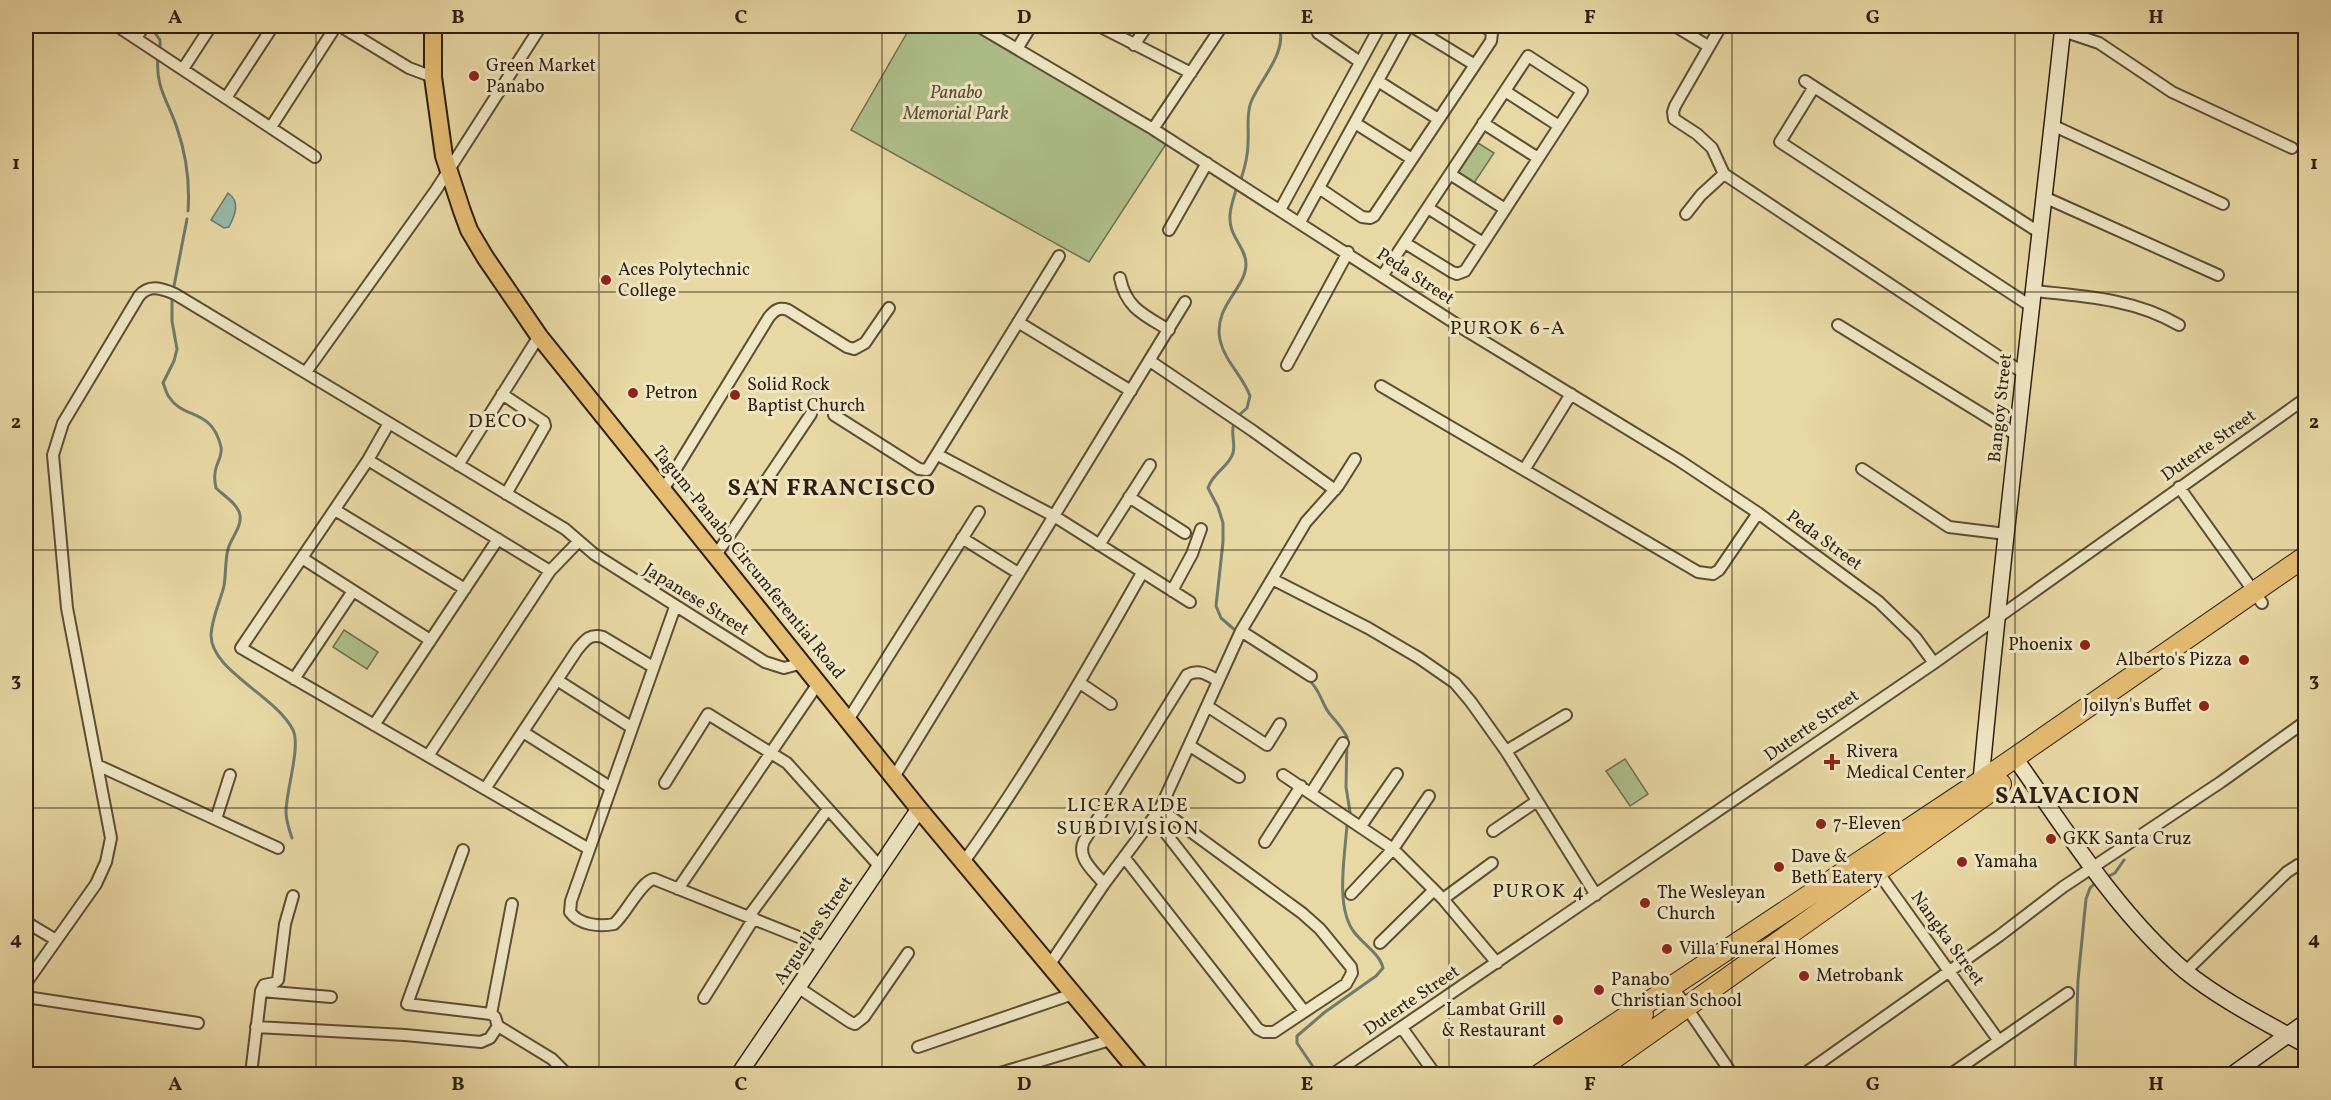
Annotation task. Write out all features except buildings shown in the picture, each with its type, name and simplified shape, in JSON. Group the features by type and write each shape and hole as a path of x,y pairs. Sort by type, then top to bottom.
{"highway":[{"path":"1540,1074 1811,894 1872,864 2258,597 2306,556"},
{"path":"2258,597 2306,572"},
{"path":"1592,1074 1822,911 1872,864"},
{"path":"1811,894 1822,911"},
{"path":"1566,1074 1623,1034 1667,989"},
{"path":"1623,1034 1682,1011"}],"main road":[{"name":"Tagum-Panabo Circumferential Road","path":"433,26 433,77 444,156 469,230 485,257 539,336 919,809 1140,1074"}],"street":[{"path":"117,26 315,157"},
{"path":"136,38 144,26"},
{"path":"183,69 211,26"},
{"path":"226,98 273,26"},
{"path":"271,128 336,26"},
{"path":"340,26 409,68 433,77"},
{"path":"306,372 448,171 541,26"},
{"name":"Peda Street","path":"978,26 1153,129 1348,252 1467,331 1680,461 1758,513 1879,602 1907,629 1934,663"},
{"path":"1017,49 1031,26"},
{"path":"1099,26 1191,73"},
{"path":"1134,45 1147,26"},
{"path":"1153,129 1222,26"},
{"path":"1280,210 1380,26"},
{"path":"1300,222 1410,26 1475,65"},
{"path":"1319,188 1362,217 1374,216 1492,37 1491,30 1485,26"},
{"path":"1675,26 1708,46"},
{"path":"1720,26 1675,106 1673,115 1677,122 1697,134 1712,148 1724,174 2025,374"},
{"path":"2063,28 2099,43 2172,92 2292,148"},
{"name":"Bangoy Street","path":"1985,787 1996,617 2063,28"},
{"path":"1318,33 1360,62"},
{"path":"1383,275 1528,56 1582,91 1465,271 1456,274 1405,243"},
{"path":"1378,81 1438,119"},
{"path":"2032,307 1780,142 1809,84 2040,233"},
{"path":"1505,91 1559,126"},
{"path":"1355,123 1412,159"},
{"path":"1484,123 1538,158"},
{"path":"2052,126 2223,204"},
{"path":"1169,230 1207,163"},
{"path":"1450,174 1505,209"},
{"path":"1686,214 1701,195 1724,174"},
{"path":"2044,197 2218,275"},
{"path":"1428,208 1483,243"},
{"path":"1287,365 1348,252"},
{"path":"834,416 918,469 927,470 1059,256"},
{"path":"1120,278 1123,292 1133,306 1169,330"},
{"name":"Japanese Street","path":"26,983 96,884 110,850 110,827 68,608 53,455 63,423 139,296 150,288 175,294 306,372 565,529 594,554 773,665 784,668 803,663"},
{"path":"2034,291 2078,295 2139,306 2179,325"},
{"path":"894,777 1185,302"},
{"path":"663,489 776,309 788,310 847,347 854,349 864,343 889,308"},
{"path":"1018,322 1131,391"},
{"path":"1838,325 2018,436"},
{"path":"458,465 539,336"},
{"path":"1150,361 1280,449 1335,490"},
{"path":"1381,386 1687,566 1706,574 1719,570 1758,513"},
{"path":"1524,470 1571,393"},
{"path":"502,394 538,417 545,426 506,494"},
{"name":"Duterte Street","path":"1334,1074 1934,663 2306,398"},
{"path":"716,555 811,414"},
{"path":"389,423 368,460 241,648 589,849"},
{"path":"938,455 1054,516 1190,602"},
{"path":"1050,964 1104,884 1157,813 1190,746 1217,680 1241,631 1306,522 1335,490 1356,459"},
{"path":"368,460 550,571"},
{"path":"1099,545 1150,465"},
{"path":"1862,469 1948,527 2006,534"},
{"path":"2179,487 2258,597"},
{"path":"1129,497 1185,533"},
{"path":"335,510 465,589"},
{"path":"848,720 979,512"},
{"path":"1172,591 1192,554 1201,530"},
{"path":"962,538 1018,573"},
{"path":"374,725 498,539"},
{"path":"428,756 550,571 578,542"},
{"path":"302,558 430,640"},
{"path":"963,862 1022,778 1080,683 1142,573"},
{"path":"1272,579 1368,628 1455,683 1506,751 1596,895"},
{"path":"294,679 353,591"},
{"path":"675,606 569,907 573,916 579,920 595,925 614,924 629,908 642,886 650,879 752,917 826,948"},
{"path":"1241,631 1311,676"},
{"path":"485,789 584,641 596,635 652,667"},
{"path":"1104,884 1083,858 1081,852 1084,841 1187,675 1200,672 1217,680"},
{"path":"557,680 632,728"},
{"path":"678,889 819,682"},
{"path":"1080,683 1111,704"},
{"path":"1207,706 1267,745 1280,724"},
{"path":"665,783 708,714 787,763 881,868"},
{"path":"1506,751 1566,715"},
{"path":"1804,1074 2063,887 2221,782 2306,721"},
{"path":"523,732 610,787"},
{"path":"1311,793 1343,743"},
{"path":"1190,746 1239,777"},
{"path":"2019,763 2092,868 2138,923 2186,971 2206,986 2306,1045"},
{"path":"97,765 278,848"},
{"path":"1361,826 1397,774"},
{"path":"216,819 230,775"},
{"path":"1283,775 1393,849 1443,899 1497,963"},
{"path":"1265,842 1300,786"},
{"path":"1351,894 1393,849 1429,796"},
{"path":"1493,831 1537,801"},
{"path":"704,998 752,917 828,809"},
{"name":"Arguelles Street","path":"739,1074 919,809"},
{"path":"1124,857 1258,1029 1264,1032 1274,1032 1346,984 1352,973 1351,967 1320,929 1302,913 1157,813"},
{"path":"1157,813 1304,1011"},
{"path":"463,850 407,1004 491,1014 495,1017 498,1026 552,1059 567,1074"},
{"path":"1443,899 1492,863"},
{"name":"Nangka Street","path":"1872,864 1999,1041"},
{"path":"2186,971 2287,872 2298,865 2306,864"},
{"path":"1380,942 1434,890"},
{"path":"251,1074 261,991 264,985 278,980 285,924 293,896"},
{"path":"491,1014 513,904"},
{"path":"26,922 56,940"},
{"path":"799,988 855,1024 864,1017 908,953"},
{"path":"1667,989 1732,1074"},
{"path":"261,991 331,997"},
{"path":"1951,1074 2068,993"},
{"path":"918,1047 1073,994"},
{"path":"26,997 198,1023"},
{"path":"2233,1074 2306,1022"},
{"path":"256,1027 405,1035 481,1042 490,1038 498,1026"},
{"path":"1402,1028 1435,1074"},
{"path":"1000,1073 1110,1040"}],"green space":[{"name":"Panabo Memorial Park","path":"911,26 971,26 1168,141 1089,262 851,130"},
{"path":"1478,143 1494,153 1474,183 1458,172"},
{"path":"344,630 378,652 367,669 333,647"},
{"path":"1625,759 1648,794 1630,806 1606,771"}],"shaded area":[{"path":"228,193 234,200 236,209 229,227 224,228 211,220"}],"waterway":[{"path":"150,26 160,40 160,49"},
{"path":"1241,179 1247,152 1249,107 1277,55 1281,36 1279,26"},
{"path":"158,57 160,86 177,128 185,158 188,179 188,211"},
{"path":"1236,190 1230,220 1244,255 1245,273 1225,308 1219,328 1222,348 1250,396 1247,408 1238,416"},
{"path":"174,286 187,219"},
{"path":"172,299 172,321 177,349 163,383 175,404 205,420 217,435 221,451 215,470 216,488 233,503 240,515 238,528 228,549 224,586 211,635 214,648 221,660 232,672 273,705 293,730 295,747 286,812 292,838"},
{"path":"1234,423 1233,453 1210,482 1208,488 1223,523 1216,606 1221,618 1236,631"},
{"path":"1308,679 1347,737 1346,787 1350,812"},
{"path":"1318,1074 1297,1043 1297,1036 1325,1012 1376,976 1383,968 1375,953 1354,932 1348,921 1343,895 1347,825"},
{"path":"2107,877 2115,873 2124,860"},
{"path":"2075,1074 2078,980 2086,899 2090,888 2096,882"}],"place":[{"name":"Green Market Panabo","path":"474,76"},
{"name":"Aces Polytechnic College","path":"606,280"},
{"name":"Petron","path":"633,393"},
{"name":"Solid Rock Baptist Church","path":"735,395"},
{"name":"Phoenix","path":"2085,645"},
{"name":"Alberto's Pizza","path":"2244,660"},
{"name":"Joilyn's Buffet","path":"2204,706"},
{"name":"Rivera Medical Center","path":"1832,762"},
{"name":"7-Eleven","path":"1821,824"},
{"name":"GKK Santa Cruz","path":"2051,839"},
{"name":"Yamaha","path":"1962,862"},
{"name":"Dave & Beth Eatery","path":"1779,867"},
{"name":"The Wesleyan Church","path":"1645,903"},
{"name":"Villa Funeral Homes","path":"1667,949"},
{"name":"Metrobank","path":"1804,976"},
{"name":"Panabo Christian School","path":"1599,990"},
{"name":"Lambat Grill & Restaurant","path":"1558,1020"}],"district":[{"name":"PUROK 6-A","path":"1508,329"},
{"name":"DECO","path":"498,422"},
{"name":"SAN FRANCISCO","path":"832,489"},
{"name":"SALVACION","path":"2068,797"},
{"name":"LICERALDE SUBDIVISION","path":"1128,818"},
{"name":"PUROK 4","path":"1539,892"}]}
